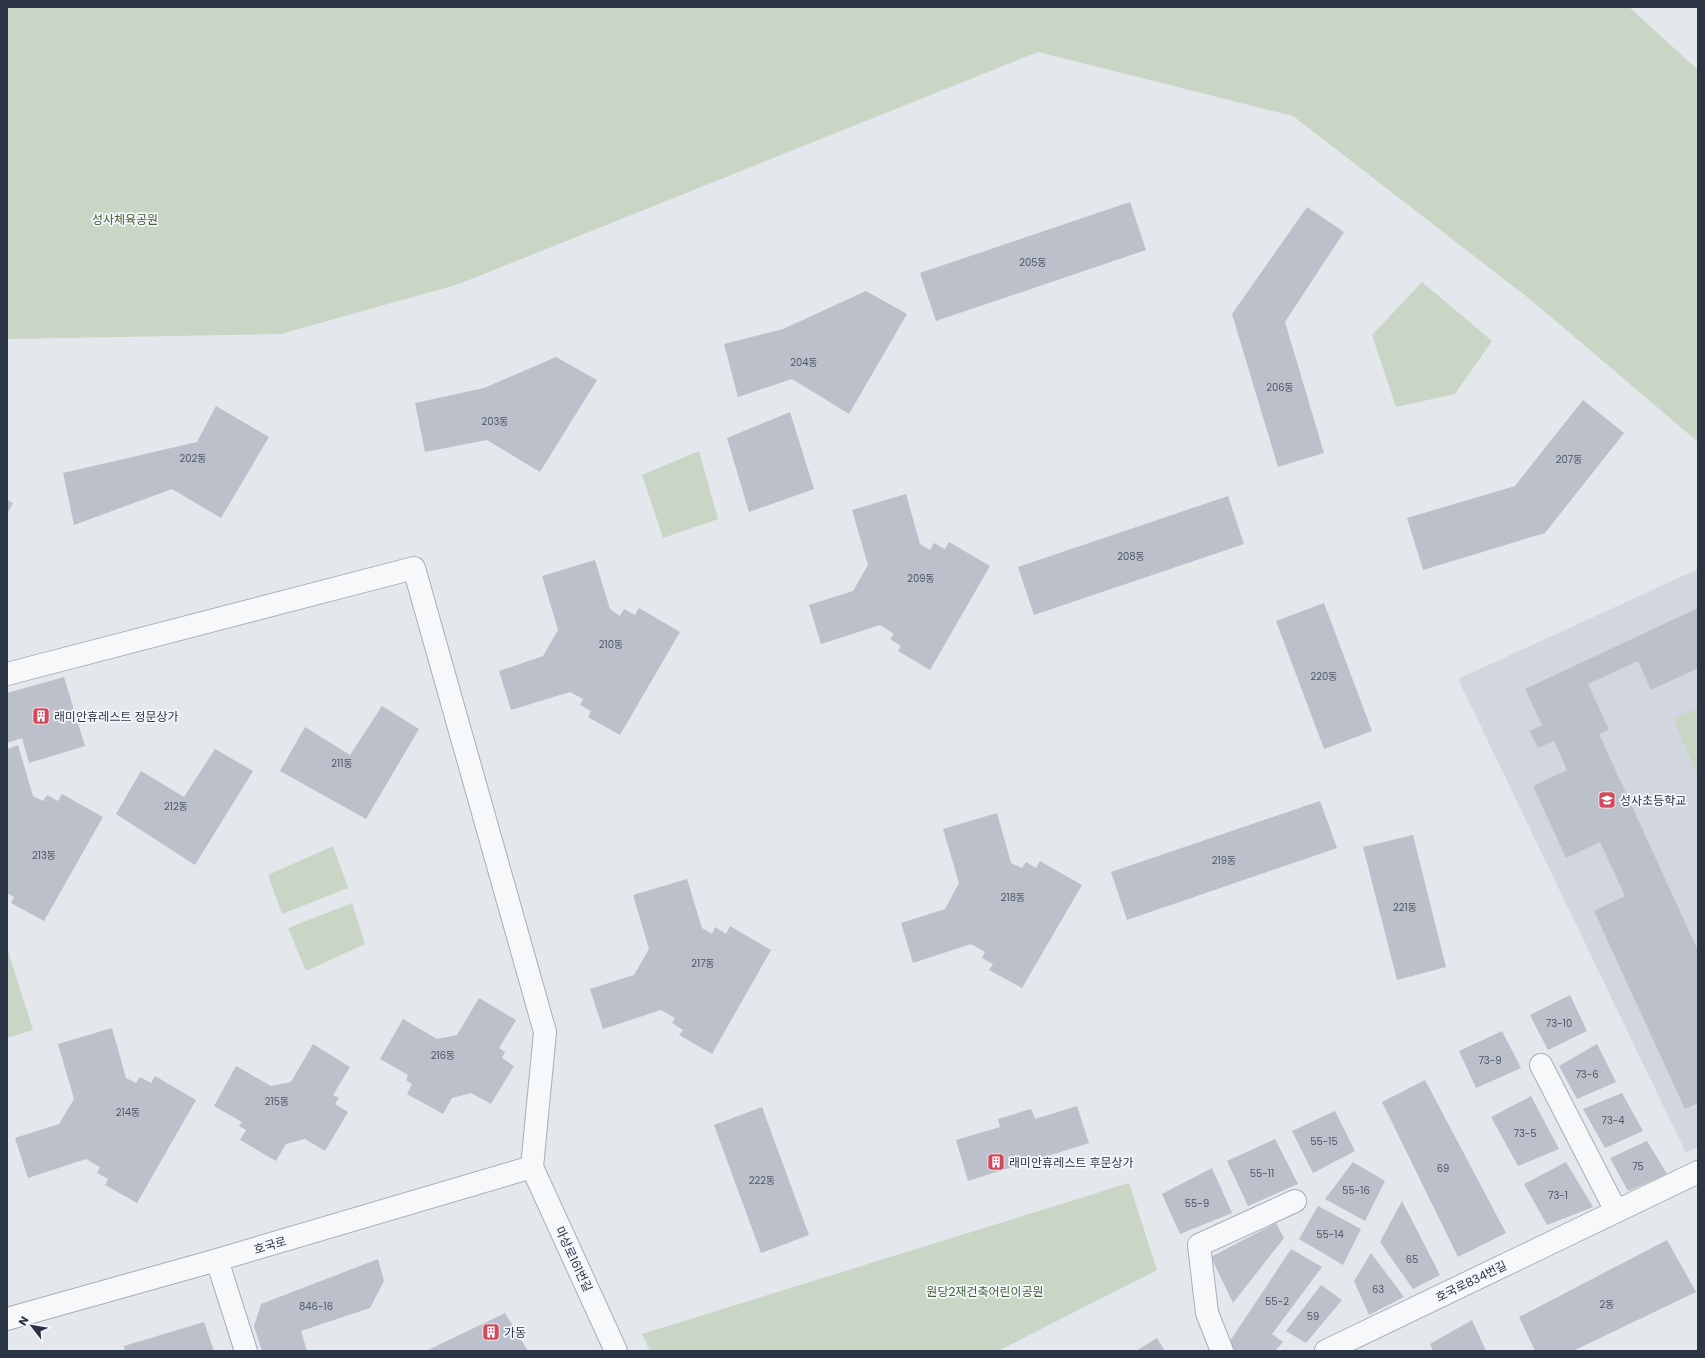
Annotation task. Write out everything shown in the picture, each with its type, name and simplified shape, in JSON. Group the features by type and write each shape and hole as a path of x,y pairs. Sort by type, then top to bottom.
{"street":[{"path":"7,674 414,568 545,1032 532,1167"},
{"path":"1541,1065 1616,1211"},
{"name":"호국로","path":"7,1319 217,1260 532,1167"},
{"name":"마상로161번길","path":"532,1167 616,1351"},
{"name":"호국로834번길","path":"1326,1351 1698,1172"},
{"path":"1222,1351 1207,1313 1199,1245 1295,1201"},
{"path":"217,1260 246,1351"}],"shaded area":[{"name":"성사초등학교","path":"1698,569 1698,1147 1686,1153 1458,679"}],"green space":[{"name":"성사체육공원","path":"7,7 1629,7 1698,70 1698,442 1531,300 1293,116 1038,52 459,284 281,334 7,339"},
{"path":"1422,282 1492,341 1455,394 1396,407 1372,335"},
{"path":"699,451 718,519 663,538 642,475"},
{"path":"1698,707 1698,775 1673,719"},
{"path":"333,846 348,888 282,914 268,875"},
{"path":"352,903 365,944 306,971 288,928"},
{"path":"7,948 33,1030 7,1038"},
{"name":"원당2재건축어린이공원","path":"1129,1183 1157,1270 998,1351 650,1351 642,1334"}],"building":[{"path":"1130,202 1146,250 936,321 920,273"},
{"path":"1307,207 1344,232 1285,322 1324,453 1278,467 1232,314"},
{"path":"866,291 907,314 849,414 792,379 738,397 724,344 783,329"},
{"path":"556,357 597,380 540,472 487,440 425,452 415,403 484,388"},
{"path":"1583,400 1624,433 1545,533 1423,570 1407,518 1515,486"},
{"path":"216,406 269,437 221,518 172,489 74,525 63,473 197,442"},
{"path":"790,412 814,489 749,512 727,438"},
{"path":"906,494 920,544 930,550 934,543 945,549 949,542 990,566 930,670 898,651 901,646 890,639 894,634 880,625 821,644 809,605 853,591 868,565 852,510"},
{"path":"1228,496 1244,544 1034,615 1018,567"},
{"path":"7,500 13,503 7,514"},
{"path":"595,560 610,609 620,616 624,609 635,615 639,608 680,632 620,735 588,717 591,711 580,705 583,699 570,692 511,710 499,671 543,656 558,630 542,576"},
{"path":"1324,603 1372,731 1324,749 1276,621"},
{"path":"1698,608 1698,668 1651,690 1638,661 1588,684 1609,730 1599,734 1698,951 1698,1103 1685,1109 1594,911 1625,896 1600,842 1566,858 1533,786 1567,770 1554,741 1538,748 1530,731 1542,725 1525,689"},
{"name":"래미안휴레스트 정문상가","path":"64,677 85,746 29,763 22,738 7,743 7,693"},
{"path":"382,706 419,729 366,819 280,771 305,727 350,755"},
{"path":"18,745 33,796 43,801 47,795 58,801 62,794 103,817 44,921 11,903 14,897 7,893 7,749"},
{"path":"215,749 253,771 195,865 116,814 141,771 184,797"},
{"path":"1320,801 1337,848 1127,920 1111,872"},
{"path":"997,813 1011,863 1022,868 1026,862 1036,868 1040,861 1082,885 1022,988 989,970 993,964 982,958 985,952 971,944 913,963 901,923 945,909 959,883 943,829"},
{"path":"1413,835 1446,967 1397,980 1363,847"},
{"path":"687,879 702,928 712,934 715,927 726,934 730,926 771,950 712,1054 679,1035 683,1030 672,1023 675,1018 661,1010 603,1029 590,989 634,975 649,949 633,895"},
{"path":"1570,995 1587,1031 1548,1050 1530,1015"},
{"path":"479,998 516,1020 499,1048 505,1052 502,1058 514,1066 491,1104 471,1093 452,1098 443,1114 407,1094 412,1084 406,1080 408,1075 380,1059 403,1019 437,1039 457,1035"},
{"path":"112,1028 126,1078 136,1083 140,1077 151,1083 155,1076 196,1100 137,1203 105,1185 108,1179 97,1173 100,1167 86,1159 28,1178 15,1138 59,1124 74,1099 58,1044"},
{"path":"1502,1031 1521,1068 1476,1088 1459,1051"},
{"path":"313,1044 350,1067 333,1095 339,1098 335,1104 348,1112 325,1151 305,1139 286,1144 276,1161 240,1140 246,1130 239,1126 242,1122 214,1106 236,1066 271,1086 291,1082"},
{"path":"1597,1044 1616,1082 1577,1099 1559,1066"},
{"path":"1425,1080 1506,1233 1458,1257 1382,1102"},
{"path":"1622,1093 1643,1131 1605,1148 1583,1109"},
{"path":"1531,1096 1559,1149 1518,1166 1491,1117"},
{"name":"래미안휴레스트 후문상가","path":"1077,1106 1089,1143 968,1181 956,1140 1000,1127 998,1119 1031,1109 1035,1119"},
{"path":"762,1107 809,1235 761,1253 714,1125"},
{"path":"1335,1111 1355,1151 1313,1173 1292,1131"},
{"path":"1275,1139 1298,1184 1248,1206 1227,1161"},
{"path":"1647,1141 1667,1174 1628,1191 1610,1158"},
{"path":"1353,1162 1385,1181 1365,1221 1325,1199"},
{"path":"1566,1162 1593,1207 1547,1225 1524,1184"},
{"path":"1212,1168 1232,1213 1180,1234 1162,1194"},
{"path":"1402,1201 1440,1275 1413,1289 1380,1242"},
{"path":"1318,1206 1361,1229 1343,1265 1299,1239"},
{"path":"1276,1223 1284,1238 1233,1303 1211,1257"},
{"path":"1667,1240 1696,1292 1573,1351 1535,1351 1519,1317"},
{"path":"1291,1249 1322,1267 1272,1334 1283,1342 1275,1351 1232,1351 1226,1347"},
{"path":"1371,1253 1404,1297 1369,1315 1354,1281"},
{"path":"378,1259 384,1281 370,1308 301,1331 307,1351 262,1351 254,1326 261,1304"},
{"path":"1321,1285 1342,1300 1306,1343 1286,1331"},
{"name":"가동","path":"505,1313 528,1351 426,1351"},
{"path":"1472,1320 1486,1351 1433,1351 1430,1344"},
{"path":"204,1322 214,1351 125,1351 124,1346"},
{"path":"1157,1338 1165,1351 1136,1351"}],"place":[{"name":"래미안휴레스트 정문상가","path":"41,716"},
{"name":"성사초등학교","path":"1607,800"},
{"name":"래미안휴레스트 후문상가","path":"996,1162"},
{"name":"가동","path":"491,1332"}]}
